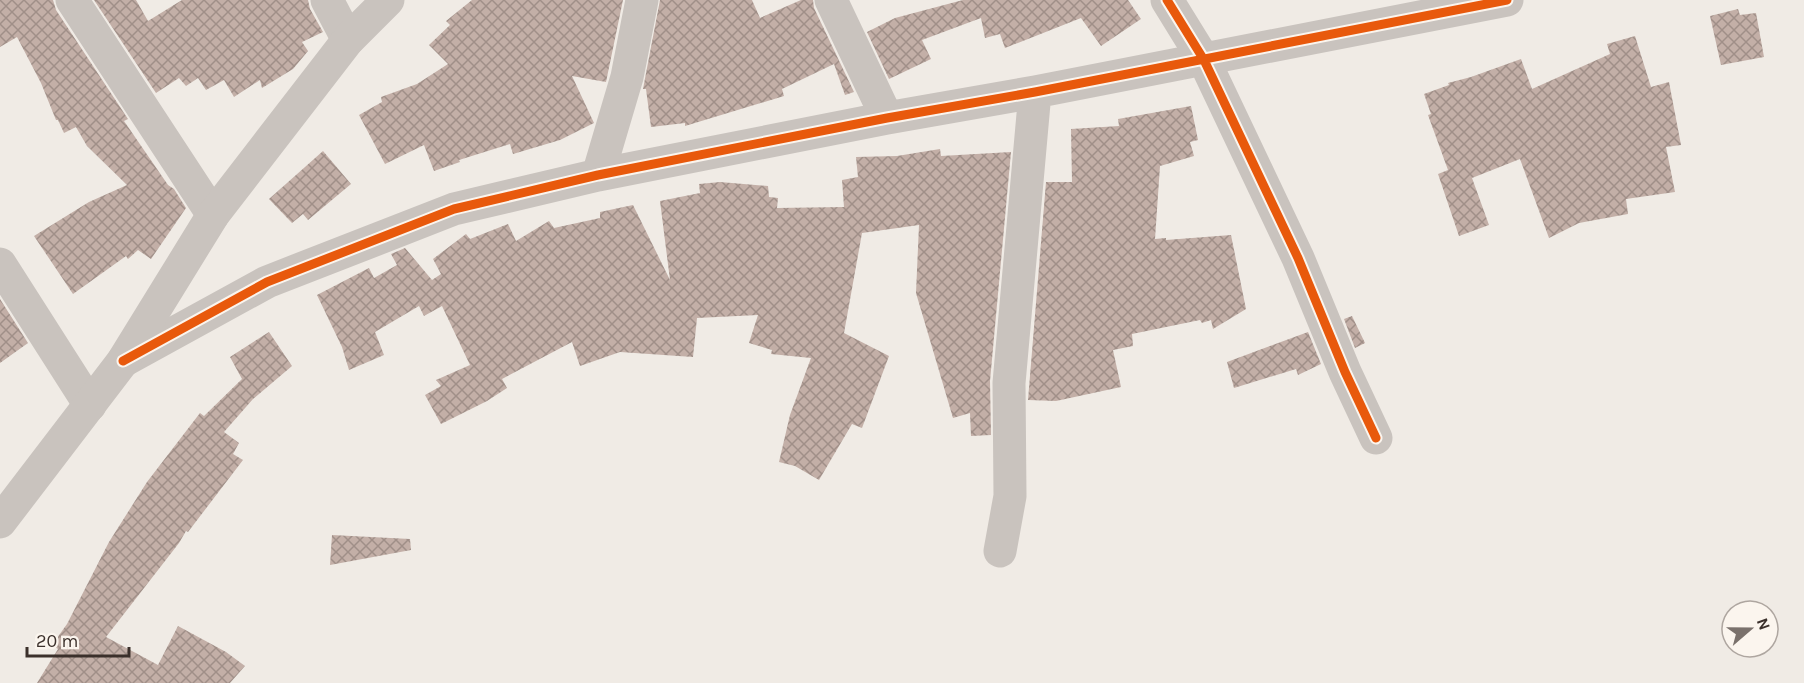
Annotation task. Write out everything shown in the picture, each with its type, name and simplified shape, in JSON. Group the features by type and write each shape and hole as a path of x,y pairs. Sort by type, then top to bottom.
{"street":[{"path":"72,0 213,215"},
{"path":"327,0 348,40"},
{"path":"0,522 123,361 213,215 348,40 388,0"},
{"path":"598,175 627,77 642,0"},
{"path":"831,0 887,118"},
{"path":"1167,0 1204,60 1298,258 1345,372 1376,438"},
{"path":"123,361 267,282 443,213 598,175 1507,0"},
{"path":"1000,551 1010,496 1009,383 1035,92"},
{"path":"0,264 90,405"}],"building":[{"path":"0,0 53,0 56,10 128,119 124,121 186,208 151,259 138,250 128,259 126,256 73,294 34,236 89,202 127,185 87,146 76,127 64,133 17,37 0,47"},
{"path":"94,0 136,0 148,21 182,0 308,0 310,9 323,32 302,42 308,51 293,69 262,88 260,80 234,97 224,80 206,90 198,78 186,86 179,78 156,93"},
{"path":"472,0 623,0 606,82 572,76 594,123 560,140 513,154 510,144 459,160 460,162 434,171 424,145 385,164 359,115 382,102 381,97 417,84 448,64 429,45 450,25 446,21"},
{"path":"660,0 752,0 760,18 801,0 813,0 814,8 854,92 845,95 834,64 782,89 784,96 685,126 685,123 651,127 646,89 643,89"},
{"path":"963,0 1128,0 1141,19 1101,46 1081,18 1005,48 1000,34 985,38 981,18 922,40 931,59 889,79 867,32 895,18"},
{"path":"1738,9 1740,15 1756,13 1764,57 1721,65 1710,16"},
{"path":"1635,36 1651,87 1669,82 1681,145 1666,147 1675,192 1626,199 1628,214 1579,223 1549,238 1520,159 1472,178 1489,225 1459,236 1438,174 1448,170 1428,115 1431,114 1424,94 1449,85 1448,83 1521,59 1532,89 1610,54 1607,44"},
{"path":"1191,106 1198,140 1190,142 1194,156 1160,166 1155,239 1231,235 1246,309 1213,329 1211,320 1202,323 1200,320 1132,334 1133,346 1113,350 1121,387 1056,401 1028,400 1046,182 1072,182 1071,129 1119,126 1118,119"},
{"path":"940,149 941,156 1011,152 990,381 991,435 971,436 970,413 953,418 916,293 919,225 862,233 844,333 889,356 862,428 852,424 819,480 795,466 779,462 790,415 811,358 771,354 772,350 749,343 758,315 697,318 693,357 620,352 580,366 572,342 502,379 507,388 487,401 441,424 425,395 441,386 436,380 470,365 442,306 424,316 419,306 375,332 384,355 349,370 342,347 317,295 369,268 374,278 397,265 391,254 405,248 432,280 441,274 433,259 466,234 470,239 508,224 516,241 549,221 554,228 600,218 600,212 633,205 670,280 660,201 700,193 699,184 720,182 768,186 769,197 778,198 777,208 844,207 842,180 858,177 856,157 897,156"},
{"path":"323,151 351,184 308,220 303,214 292,223 269,199"},
{"path":"0,299 28,343 0,363"},
{"path":"1352,316 1365,343 1355,348 1344,319"},
{"path":"269,332 292,366 253,399 224,432 239,443 233,454 243,460 106,637 158,665 178,626 226,652 245,666 230,683 37,683 58,649 52,645 67,624 109,542 147,482 200,413 204,416 242,379 230,357"},
{"path":"1308,332 1321,364 1298,375 1296,369 1234,388 1227,362"},
{"path":"332,535 410,539 411,550 330,565"}],"cycle path":[{"path":"1167,0 1204,60 1298,258 1345,372 1376,438"},
{"path":"123,361 267,282 454,209 598,175 1507,0"}]}
